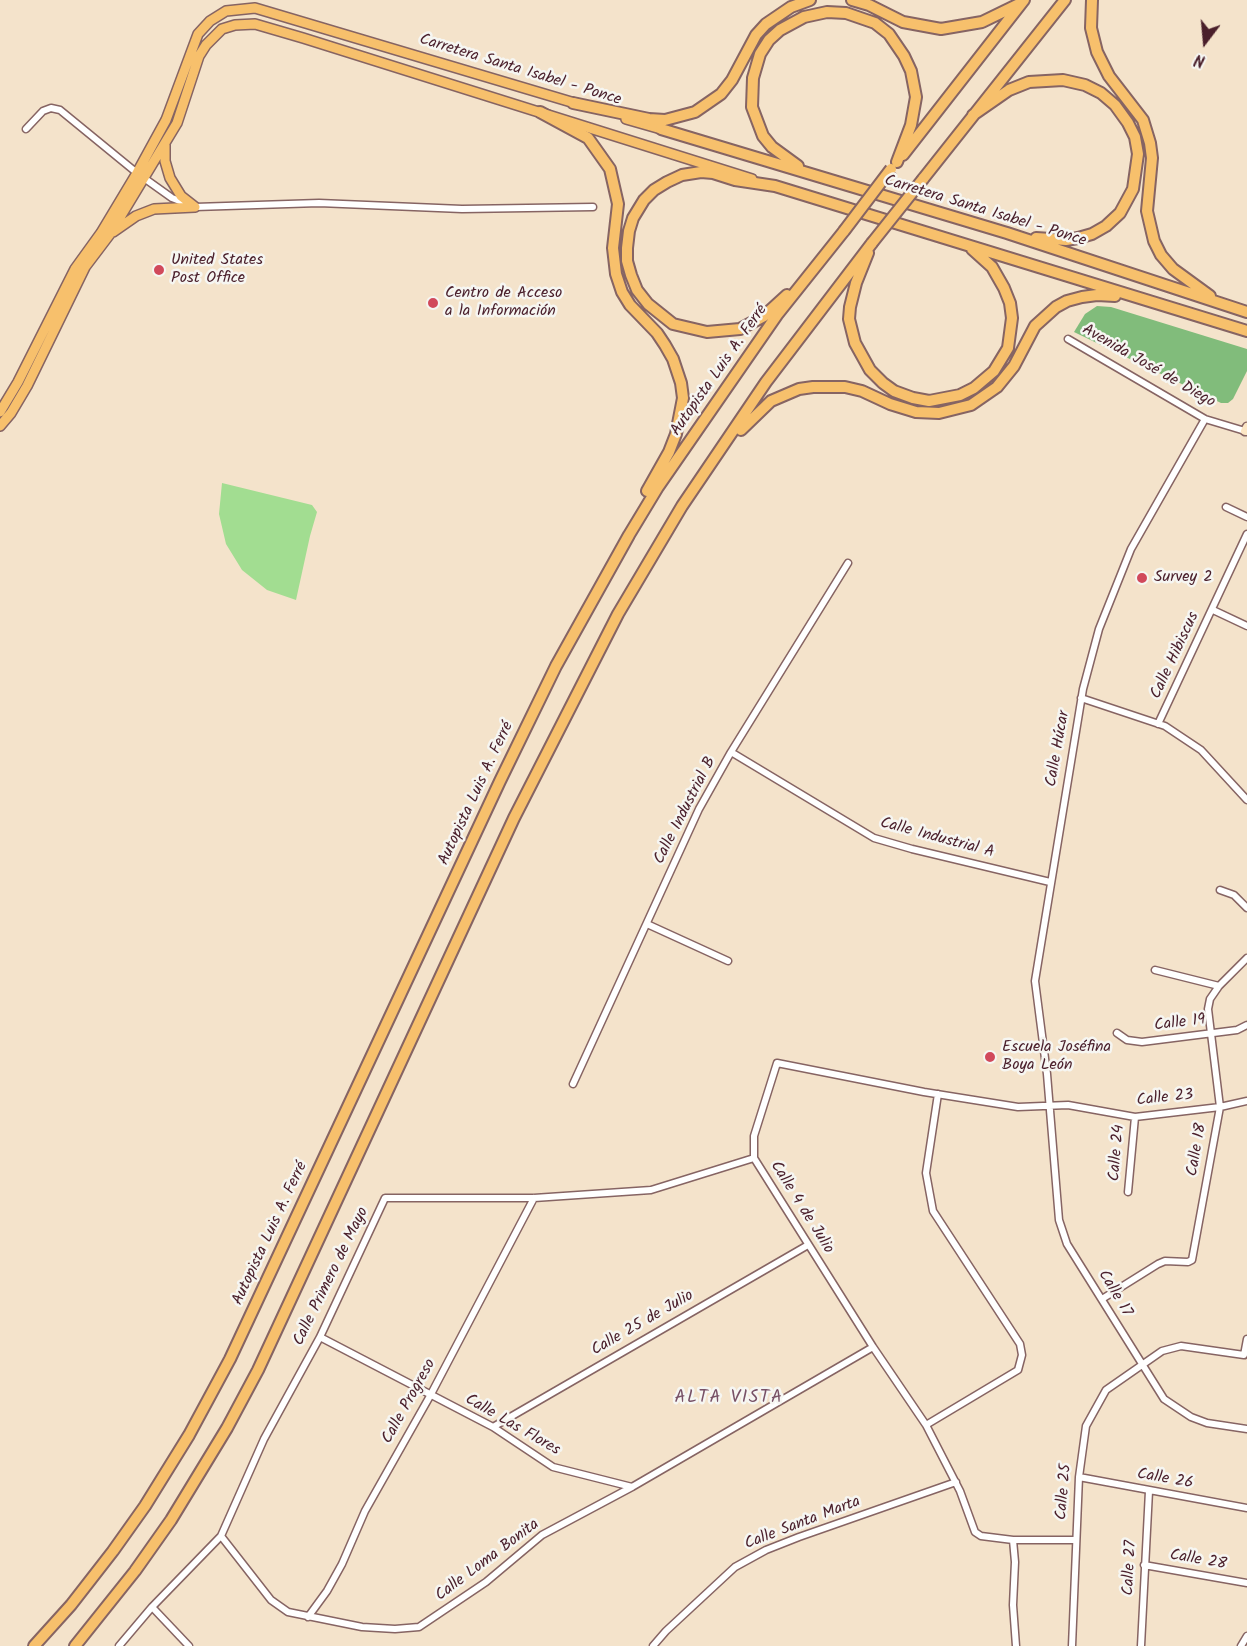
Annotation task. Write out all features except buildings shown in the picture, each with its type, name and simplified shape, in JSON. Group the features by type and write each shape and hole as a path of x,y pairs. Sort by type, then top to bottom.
{"highway":[{"path":"573,103 649,119 665,120 695,112 721,94 732,80 756,35 766,24 791,7 810,0"},
{"path":"852,0 869,5 903,22 941,29 982,22 1023,1"},
{"path":"75,1646 93,1626 153,1546 228,1428 258,1370 514,818 618,614 682,506 766,382 872,243 1065,0"},
{"path":"1092,0 1091,28 1097,52 1109,76 1143,120 1150,143 1152,158 1147,211 1154,241 1161,255 1173,269 1221,303"},
{"name":"Autopista Luis A. Ferré","path":"34,1646 113,1551 145,1506 189,1435 230,1359 556,666 658,487 777,315 1023,1"},
{"path":"811,174 784,157 763,136 752,107 753,78 760,54 769,40 780,30 804,17 826,12 846,13 874,23 889,34 911,71 916,97 911,125 894,166"},
{"path":"973,115 1009,90 1029,82 1063,80 1085,85 1101,93 1115,105 1135,137 1138,154 1133,189 1120,213 1106,226 1092,234 1066,240 1007,233"},
{"path":"540,112 588,138 610,169 618,204 613,248 616,274 622,292 630,305 657,333 665,345 673,359 681,383 683,398 676,434 655,479 637,507 629,536"},
{"name":"Carretera Santa Isabel - Ponce","path":"661,129 1007,233 1247,312"},
{"path":"775,186 700,172 682,175 667,182 644,200 633,218 629,231 627,261 637,290 661,316 673,324 707,332 740,329 764,316 802,284"},
{"name":"Carretera Santa Isabel - Ponce","path":"775,186 1247,332"},
{"path":"872,243 856,283 850,307 849,319 855,343 870,369 894,391 929,401 960,395 974,388 994,371 1008,348 1012,318 1005,288 992,267 969,246"},
{"path":"682,506 743,426 759,410 782,395 813,387 845,387 862,391 916,412 939,413 955,410 971,405 997,387 1014,366 1035,326 1067,301 1097,295 1164,306"}],"main road":[{"name":"Carretera Santa Isabel - Ponce","path":"0,426 27,386 85,267 110,234 141,176 166,120 198,34 210,21 226,11 255,8 661,129"},
{"name":"Carretera Santa Isabel - Ponce","path":"0,412 75,269 177,123 199,56 206,45 222,29 235,25 255,24 303,38 775,186"},
{"path":"165,143 165,161 170,178 181,196 195,207"},
{"path":"110,234 136,216 154,209 195,207"}],"street":[{"path":"26,129 43,111 51,108 58,109 141,176 172,198 195,207 319,203 462,209 592,207"},
{"name":"Avenida José de Diego","path":"1068,339 1205,419 1246,430"},
{"name":"Calle Húcar","path":"1051,1107 1035,981 1081,698 1099,629 1131,549 1205,419"},
{"path":"1226,507 1247,517"},
{"name":"Calle Hibiscus","path":"1158,724 1247,534"},
{"name":"Calle Industrial B","path":"573,1084 699,809 731,752 848,563"},
{"path":"1213,610 1247,626"},
{"path":"1081,698 1158,724 1201,750 1247,800"},
{"name":"Calle Industrial A","path":"731,752 874,838 1050,882"},
{"path":"1220,890 1234,895 1247,908"},
{"path":"646,924 729,961"},
{"name":"Calle 18","path":"1102,1299 1158,1264 1165,1261 1188,1262 1192,1260 1220,1107 1208,1009 1210,999 1219,986 1247,958"},
{"path":"1155,970 1219,986"},
{"name":"Calle 19","path":"1117,1033 1127,1040 1142,1042 1237,1030 1247,1025"},
{"name":"Calle 4 de Julio","path":"1013,1540 981,1536 975,1532 956,1482 926,1425 873,1347 754,1158 754,1136 777,1063 938,1095 1017,1107 1051,1107"},
{"path":"926,1425 1018,1370 1022,1355 1020,1344 933,1211 926,1173 938,1095"},
{"name":"Calle 23","path":"1051,1107 1068,1105 1135,1117 1220,1107 1247,1101"},
{"name":"Calle 17","path":"1051,1107 1059,1220 1067,1244 1164,1399 1174,1407 1207,1423 1247,1430"},
{"name":"Calle 24","path":"1128,1192 1135,1117"},
{"name":"Calle Primero de Mayo","path":"119,1646 152,1607 221,1536 264,1439 320,1337 385,1198 534,1198 651,1190 754,1158"},
{"name":"Calle Progreso","path":"308,1617 327,1591 342,1564 365,1511 430,1396 534,1198"},
{"name":"Calle 25 de Julio","path":"493,1427 808,1245"},
{"name":"Calle Las Flores","path":"320,1337 493,1427 553,1467 632,1487"},
{"name":"Calle 25","path":"1072,1646 1079,1477 1086,1426 1101,1398 1106,1390 1162,1352 1181,1347 1244,1355 1247,1339"},
{"name":"Calle Loma Bonita","path":"221,1536 272,1600 288,1612 362,1627 395,1629 419,1627 486,1582 542,1535 632,1487 873,1347"},
{"name":"Calle 26","path":"1079,1477 1247,1508"},
{"name":"Calle Santa Marta","path":"653,1646 735,1566 799,1536 956,1482"},
{"name":"Calle 27","path":"1141,1646 1149,1491"},
{"path":"1016,1646 1012,1605 1015,1562 1013,1540 1075,1540"},
{"name":"Calle 28","path":"1144,1565 1247,1583"},
{"path":"152,1607 189,1646"},
{"path":"1241,1646 1247,1636"}],"green space":[{"path":"1097,306 1111,307 1247,349 1247,371 1233,399 1228,403 1221,403 1074,332 1085,314"},
{"path":"222,483 312,505 317,512 296,600 267,590 242,570 226,544 219,514"}],"place":[{"name":"United States Post Office","path":"159,270"},
{"name":"Centro de Acceso a la Información","path":"433,303"},
{"name":"Survey 2","path":"1142,578"},
{"name":"Escuela Joséfina Boya León","path":"990,1057"}],"district":[{"name":"ALTA VISTA","path":"729,1399"}]}
